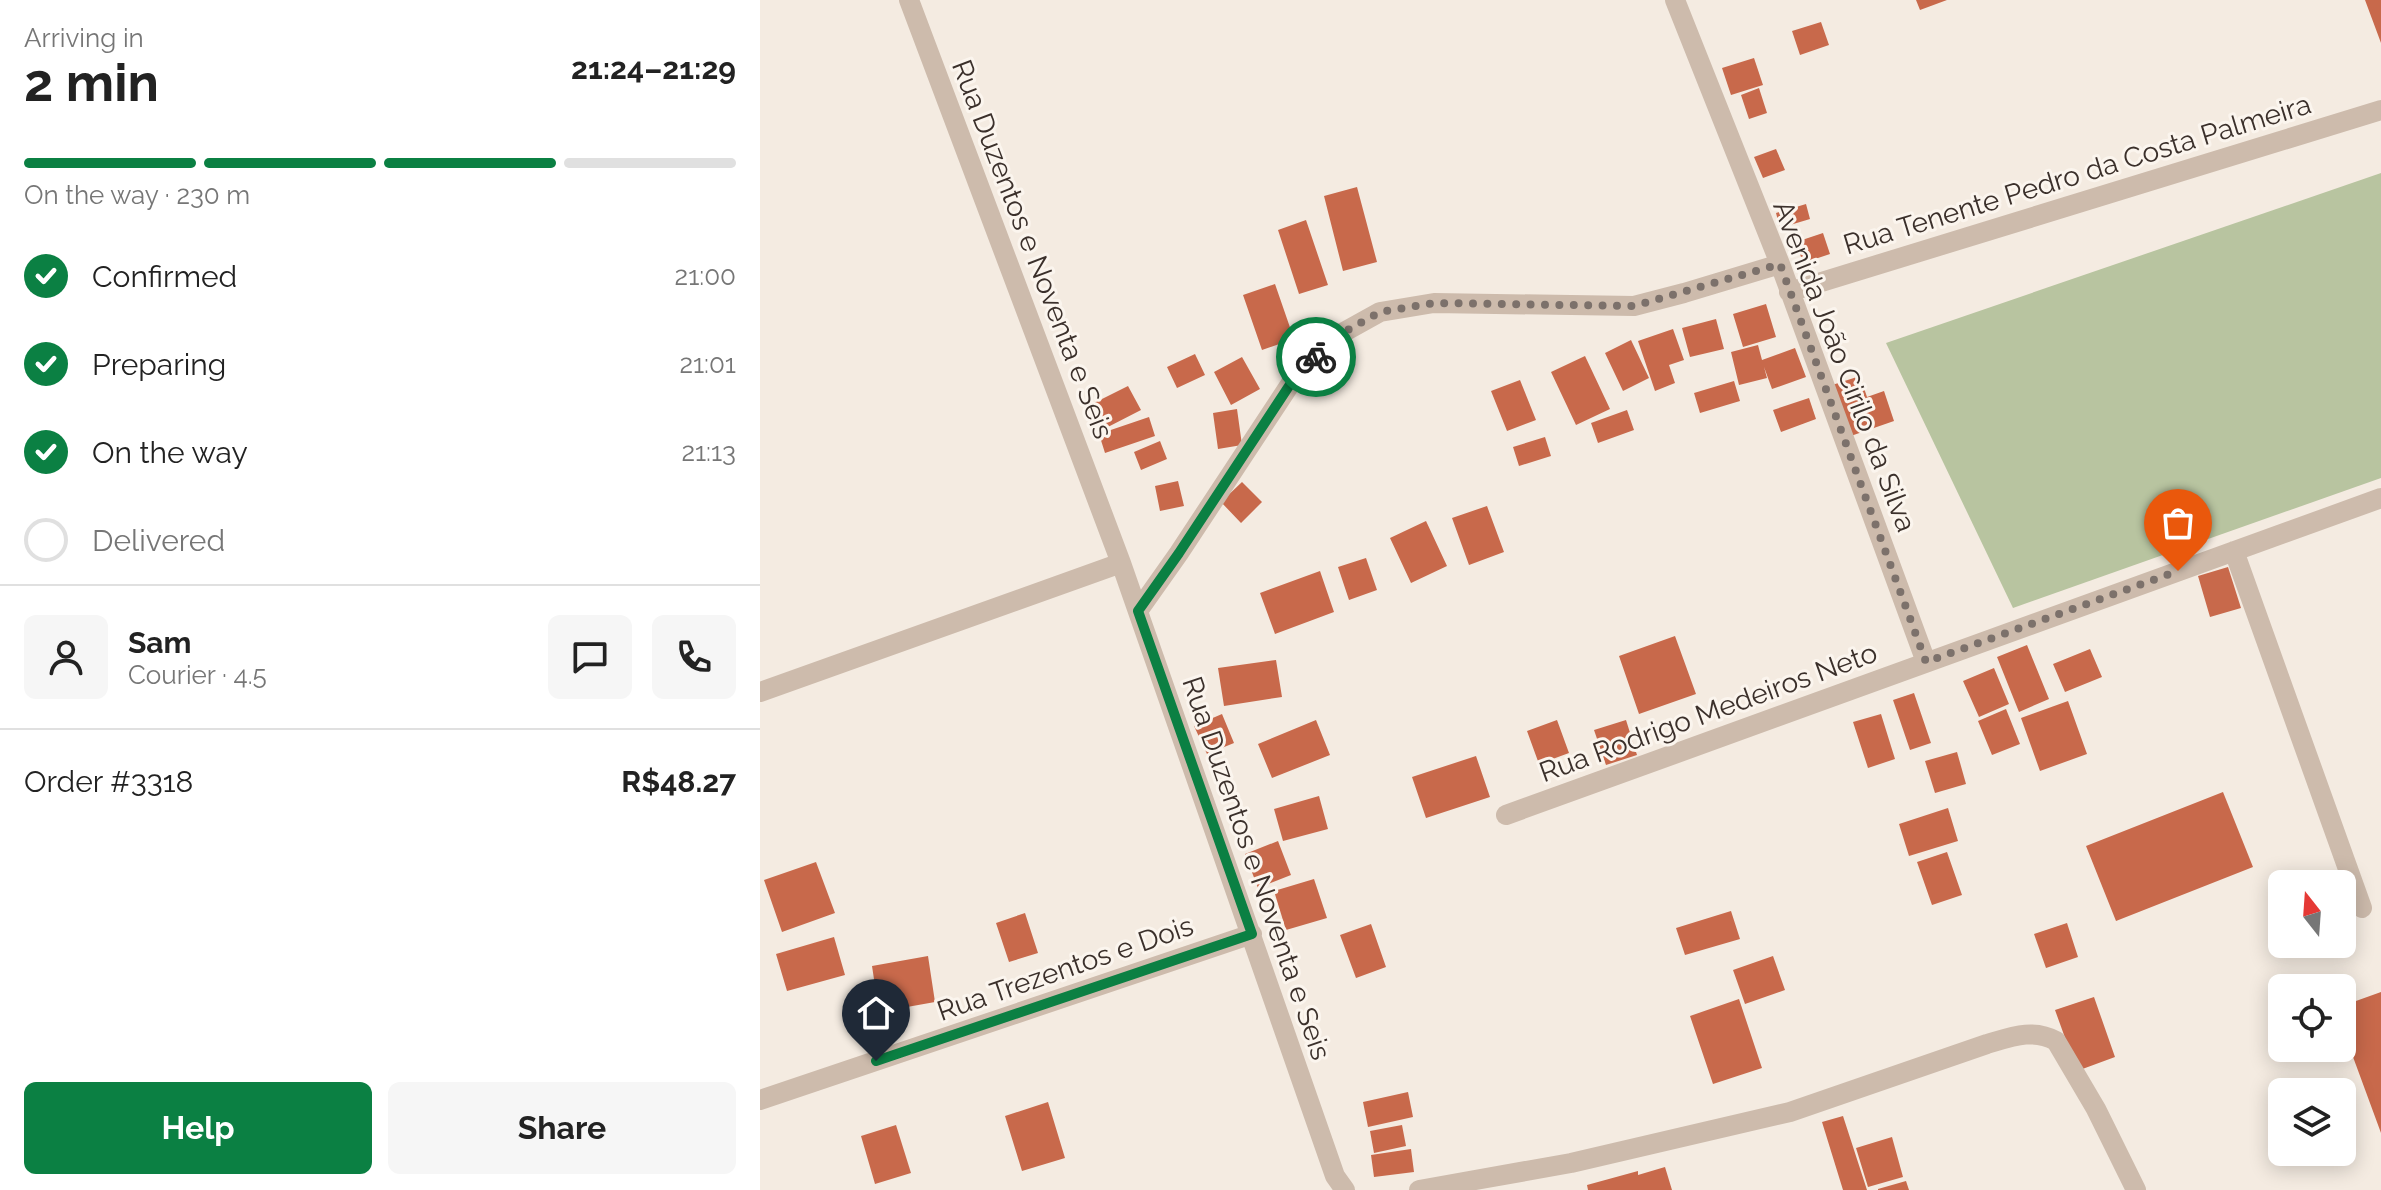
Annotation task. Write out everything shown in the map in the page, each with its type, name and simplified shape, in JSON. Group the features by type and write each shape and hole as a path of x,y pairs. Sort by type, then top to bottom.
{"street":[{"name":"Rua Duzentos e Noventa e Seis","path":"909,0 1121,563 1335,1176 1345,1190"},
{"name":"Avenida João Cirilo da Silva","path":"1675,0 1780,264 1926,662"},
{"name":"Rua Tenente Pedro da Costa Palmeira","path":"1789,292 2381,110"},
{"path":"1138,611 1291,383 1335,337 1380,312 1434,303 1634,306 1780,264"},
{"name":"Rua Rodrigo Medeiros Neto","path":"1506,815 2381,498"},
{"path":"2234,551 2362,908"},
{"path":"760,692 1121,563"},
{"name":"Rua Trezentos e Dois","path":"760,1100 1252,934"},
{"path":"1419,1190 1571,1163 1790,1112 2019,1034 2045,1035 2056,1041 2096,1109 2136,1190"}],"green space":[{"path":"2381,173 2381,478 2013,608 1886,343"}],"building":[{"path":"1916,0 1947,0 1920,10"},
{"path":"2365,0 2381,0 2381,43"},
{"path":"1821,22 1829,45 1800,55 1792,31"},
{"path":"1754,58 1763,85 1731,95 1722,68"},
{"path":"1759,88 1767,113 1749,119 1741,95"},
{"path":"1776,149 1785,170 1763,178 1754,157"},
{"path":"1357,187 1377,262 1343,271 1324,196"},
{"path":"1806,204 1810,219 1780,228 1776,213"},
{"path":"1306,220 1328,285 1299,294 1278,230"},
{"path":"1823,233 1830,254 1803,263 1796,242"},
{"path":"1275,284 1294,339 1262,350 1243,295"},
{"path":"1766,304 1776,337 1743,347 1733,314"},
{"path":"1716,319 1724,349 1690,357 1682,328"},
{"path":"1673,329 1684,360 1669,365 1675,383 1655,391 1638,341"},
{"path":"1631,340 1649,378 1623,391 1605,353"},
{"path":"1758,345 1762,360 1795,348 1806,377 1772,389 1764,367 1767,378 1739,385 1731,352"},
{"path":"1195,354 1205,375 1177,388 1167,367"},
{"path":"1585,356 1610,409 1576,425 1551,372"},
{"path":"1242,357 1260,389 1231,405 1214,372"},
{"path":"1860,376 1867,397 1884,391 1894,421 1845,438 1826,387"},
{"path":"1520,380 1536,420 1507,431 1491,391"},
{"path":"1734,381 1740,401 1700,413 1694,393"},
{"path":"1128,386 1141,410 1104,429 1092,404"},
{"path":"1809,398 1816,419 1781,432 1773,410"},
{"path":"1237,409 1242,445 1218,449 1213,413"},
{"path":"1627,410 1634,430 1598,443 1591,423"},
{"path":"1149,417 1155,436 1105,453 1099,434"},
{"path":"1545,437 1551,456 1519,466 1513,447"},
{"path":"1160,441 1167,459 1141,470 1134,452"},
{"path":"1178,481 1184,506 1160,511 1155,486"},
{"path":"1242,482 1262,502 1241,523 1221,502"},
{"path":"1487,506 1504,552 1469,565 1452,518"},
{"path":"1426,521 1447,566 1411,583 1390,538"},
{"path":"1366,558 1377,590 1349,600 1338,567"},
{"path":"2228,567 2241,608 2210,617 2198,576"},
{"path":"1320,571 1334,612 1275,634 1260,593"},
{"path":"1675,636 1696,694 1639,714 1619,656"},
{"path":"2027,645 2049,699 2019,712 1997,657"},
{"path":"2090,649 2102,677 2065,692 2053,664"},
{"path":"1276,660 1282,697 1224,706 1218,668"},
{"path":"1994,668 2009,704 1979,717 1963,681"},
{"path":"1914,693 1931,743 1910,750 1893,700"},
{"path":"2068,701 2087,754 2040,771 2021,718"},
{"path":"2006,709 2020,744 1992,755 1978,721"},
{"path":"1222,714 1234,743 1207,754 1194,726"},
{"path":"1881,714 1895,759 1868,768 1853,722"},
{"path":"1316,720 1330,755 1272,778 1258,744"},
{"path":"1557,720 1569,753 1539,764 1527,731"},
{"path":"1626,720 1637,755 1606,765 1594,730"},
{"path":"1957,752 1966,784 1935,793 1925,761"},
{"path":"1476,756 1490,797 1426,818 1412,777"},
{"path":"2223,792 2253,867 2116,921 2086,846"},
{"path":"1319,796 1328,829 1283,841 1274,809"},
{"path":"1948,808 1958,841 1909,856 1899,824"},
{"path":"1278,841 1291,875 1258,888 1245,854"},
{"path":"1947,852 1962,895 1932,905 1917,862"},
{"path":"816,862 835,913 782,932 764,880"},
{"path":"1314,879 1327,918 1286,930 1274,891"},
{"path":"1731,911 1740,939 1685,955 1676,928"},
{"path":"1025,913 1038,953 1009,962 996,923"},
{"path":"2067,923 2078,957 2046,968 2034,934"},
{"path":"1371,924 1386,967 1356,978 1340,935"},
{"path":"834,937 845,975 787,991 776,954"},
{"path":"928,956 935,1002 879,1012 872,966"},
{"path":"1773,956 1785,990 1745,1004 1733,970"},
{"path":"2381,992 2381,1133 2355,1062 2356,1001"},
{"path":"2094,997 2115,1057 2077,1071 2055,1010"},
{"path":"1739,999 1762,1068 1713,1084 1690,1016"},
{"path":"1408,1092 1413,1117 1368,1127 1363,1102"},
{"path":"1048,1102 1065,1158 1022,1171 1005,1116"},
{"path":"1843,1116 1867,1190 1843,1190 1822,1122"},
{"path":"896,1125 911,1173 875,1184 861,1136"},
{"path":"1402,1125 1406,1146 1374,1153 1370,1131"},
{"path":"1892,1137 1903,1177 1868,1187 1856,1148"},
{"path":"1411,1149 1414,1172 1374,1177 1371,1155"},
{"path":"1665,1167 1672,1190 1588,1190 1587,1185"},
{"path":"1906,1181 1909,1190 1878,1190 1878,1189"}],"way so far":[{"path":"1316,357 1335,337 1380,312 1434,303 1634,306 1780,264 1926,662 2178,571"}],"route":[{"path":"876,1061 1252,934 1138,611 1291,383 1316,357"}]}
